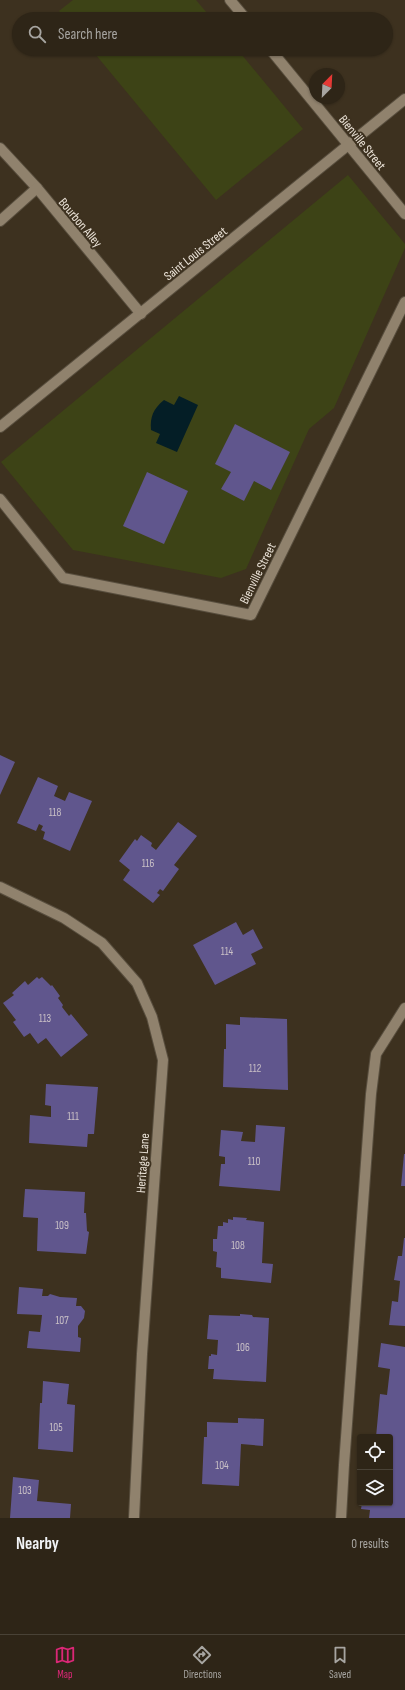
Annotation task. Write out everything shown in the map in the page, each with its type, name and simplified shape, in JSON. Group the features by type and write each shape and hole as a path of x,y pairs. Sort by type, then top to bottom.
{"street":[{"path":"230,0 240,12"},
{"name":"Bienville Street","path":"276,56 405,214"},
{"name":"Saint Louis Street","path":"0,427 350,145 405,98"},
{"name":"Bourbon Alley","path":"0,148 37,188 140,314"},
{"path":"0,221 37,188"},
{"name":"Bienville Street","path":"0,499 63,578 251,615 405,302"},
{"name":"Heritage Lane","path":"0,887 64,918 102,942 137,983 152,1017 162,1060 142,1354 134,1518"},
{"path":"341,1518 373,1074 376,1054 405,1008"}],"green space":[{"path":"73,0 196,0 206,12 60,12 59,11"},
{"path":"97,56 243,56 303,129 216,200"},
{"path":"348,175 405,244 405,248 334,408 309,429 246,569 221,578 73,550 1,462"}],"water":[{"path":"179,396 198,405 177,452 156,443 160,434 151,430 151,425 153,414 160,403 164,400 174,405"}],"building":[{"path":"235,424 290,452 271,490 254,481 244,501 221,489 231,472 215,464"},
{"path":"147,472 188,491 164,544 123,526"},
{"path":"0,755 15,762 0,795"},
{"path":"38,777 58,786 54,796 65,801 69,792 92,801 70,851 43,839 45,832 41,830 43,826 39,824 36,831 17,823"},
{"path":"178,822 197,836 174,865 179,869 163,891 160,889 157,893 160,895 153,903 123,880 130,870 119,861 135,839 137,841 141,835 152,843 151,846 156,850"},
{"path":"236,922 243,935 253,929 263,948 251,954 256,964 215,985 193,945"},
{"path":"37,977 39,979 42,977 51,986 52,985 60,996 58,998 63,1005 62,1007 69,1016 71,1014 88,1035 61,1057 46,1038 38,1044 30,1033 24,1037 13,1022 16,1020 3,1003 14,995 12,993 25,981 28,985"},
{"path":"240,1017 287,1019 288,1090 223,1087 226,1024 240,1025"},
{"path":"46,1084 98,1087 94,1134 88,1134 87,1147 29,1143 30,1115 51,1117 51,1106 45,1105"},
{"path":"256,1125 285,1127 280,1191 219,1186 221,1164 225,1164 225,1157 219,1156 221,1130 243,1132 241,1141 255,1142"},
{"path":"404,1154 405,1186 401,1186"},
{"path":"25,1189 85,1192 84,1213 86,1213 87,1231 89,1232 86,1254 37,1251 38,1218 23,1217"},
{"path":"233,1217 247,1218 246,1220 264,1222 262,1263 273,1264 271,1283 221,1278 221,1268 216,1267 217,1252 213,1251 213,1239 217,1239 218,1226 223,1226 223,1222 228,1223 228,1219 233,1220"},
{"path":"404,1238 405,1326 389,1325 392,1301 398,1302 400,1281 394,1280 398,1256 402,1256"},
{"path":"19,1287 43,1289 42,1296 48,1296 50,1294 60,1297 77,1298 76,1306 81,1306 85,1311 84,1318 78,1326 78,1337 81,1338 80,1352 27,1348 29,1331 40,1332 42,1315 17,1314"},
{"path":"240,1314 269,1318 266,1382 213,1379 214,1369 208,1369 209,1356 211,1356 211,1354 217,1355 218,1340 207,1339 209,1315 240,1316"},
{"path":"381,1343 405,1347 405,1518 369,1518 370,1510 361,1509 362,1506 393,1506 393,1434 376,1434 380,1394 387,1395 390,1369 378,1367"},
{"path":"43,1381 69,1384 67,1404 75,1405 73,1452 38,1449 40,1403 42,1403"},
{"path":"238,1418 264,1419 263,1446 241,1444 239,1486 202,1484 204,1437 207,1437 207,1422 238,1423"},
{"path":"13,1477 39,1480 37,1501 71,1504 70,1518 10,1518"}]}
